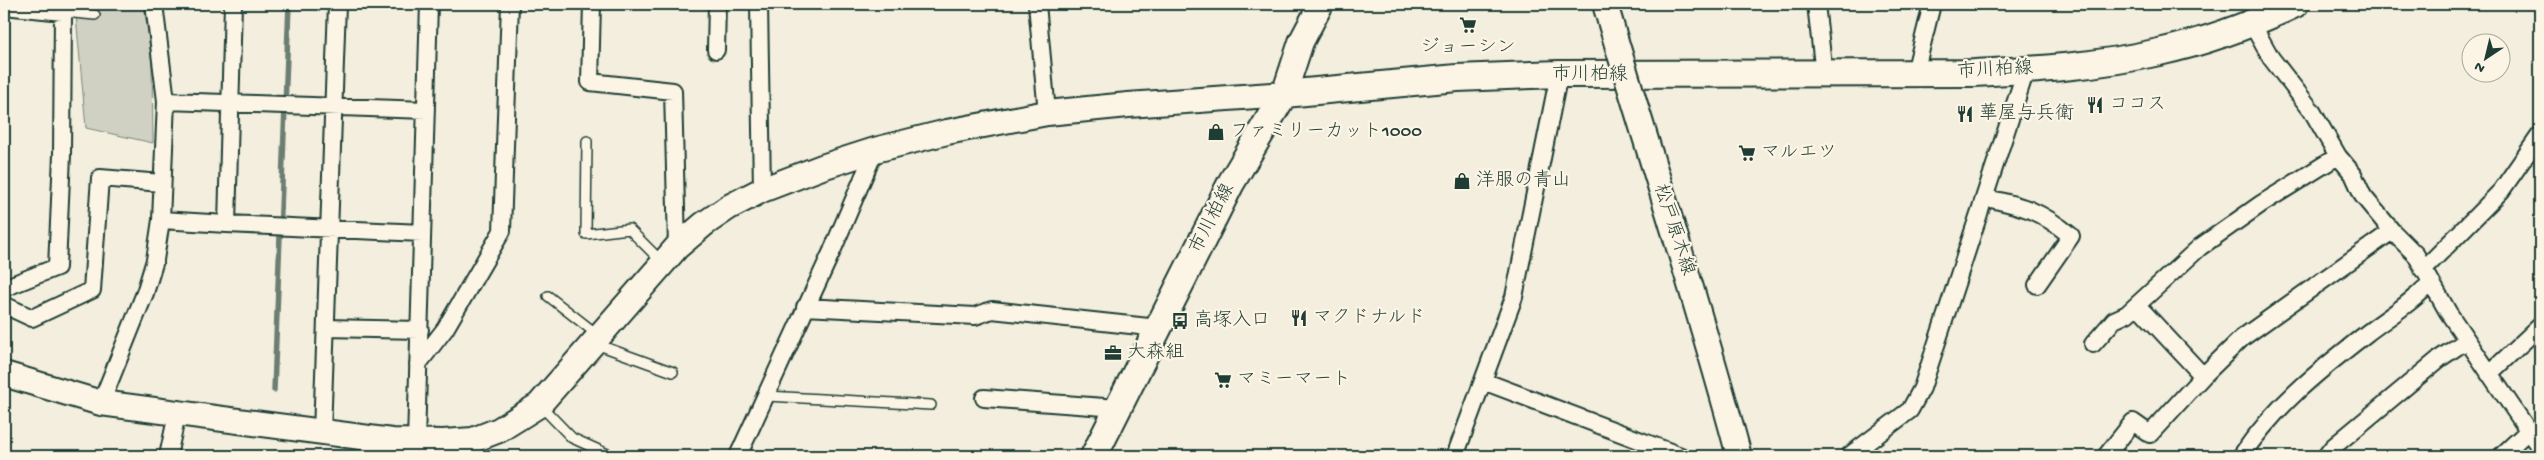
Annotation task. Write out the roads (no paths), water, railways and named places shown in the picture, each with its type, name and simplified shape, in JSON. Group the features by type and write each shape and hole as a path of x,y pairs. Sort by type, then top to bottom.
{"main road":[{"name":"市川柏線","path":"1096,456 1118,408 1231,183 1284,94 1457,78 1559,74 1824,74 2026,70 2105,62 2159,52 2251,22 2291,5"}],"street":[{"path":"101,403 145,293 154,260 161,220 166,138 166,101 154,4"},
{"path":"227,224 233,4"},
{"path":"322,433 337,4"},
{"path":"416,441 428,4"},
{"path":"418,364 445,329 502,231 510,4"},
{"path":"592,4 590,82 673,91 670,256"},
{"path":"716,50 717,4"},
{"path":"759,4 762,190"},
{"path":"1037,4 1047,113"},
{"path":"4,374 101,403 322,433 390,449 416,441 471,444 499,430 539,405 670,256 704,224 729,207 762,190 822,167 875,150 946,132 1047,113 1128,105 1284,94 1301,42 1321,4"},
{"name":"松戸原木線","path":"1604,4 1710,343 1739,456"},
{"path":"1816,4 1824,74"},
{"path":"1915,73 1932,4"},
{"path":"4,6 63,12 62,155 57,267 4,288"},
{"path":"2251,22 2271,58 2312,111 2338,156 2353,174 2363,196 2392,231 2416,255 2466,340 2540,448"},
{"path":"1849,456 1910,410 1922,388 1986,198 2026,70"},
{"path":"1455,456 1514,297 1559,74"},
{"path":"166,101 334,109 426,110"},
{"path":"2241,456 2280,405 2324,366 2418,297 2427,276 2501,191 2537,146"},
{"path":"738,456 832,251 875,150"},
{"path":"2093,344 2114,320 2127,314 2200,247 2261,204 2338,156"},
{"path":"4,305 32,318 92,290 100,178 162,183"},
{"path":"1986,198 2027,207 2052,220 2071,236 2037,285"},
{"path":"161,220 422,233"},
{"path":"2106,456 2133,422 2150,434 2203,376 2242,338 2392,231"},
{"path":"2137,305 2203,376"},
{"path":"805,307 975,316 992,310 1158,328"},
{"path":"2489,374 2540,326"},
{"path":"326,328 420,330"},
{"path":"2326,456 2333,447 2408,384 2466,340"},
{"path":"1483,382 1681,456"},
{"path":"984,398 1118,408"},
{"path":"168,456 177,414"},
{"path":"2500,456 2528,431"}],"lane":[{"path":"63,12 95,15"},
{"path":"587,141 586,234 629,229 670,256"},
{"path":"548,296 597,340 673,372"},
{"path":"767,396 931,405"},
{"path":"539,405 572,438 612,456"}],"waterway":[{"path":"274,390 289,4"}],"place":[{"name":"ジョーシン","path":"1468,25"},
{"name":"ココス","path":"2095,105"},
{"name":"華屋与兵衛","path":"1965,114"},
{"name":"ファミリーカット1000","path":"1216,132"},
{"name":"マルエツ","path":"1747,153"},
{"name":"洋服の青山","path":"1462,181"},
{"name":"マクドナルド","path":"1299,318"},
{"name":"高塚入口","path":"1180,321"},
{"name":"大森組","path":"1113,353"},
{"name":"マミーマート","path":"1223,380"}]}
